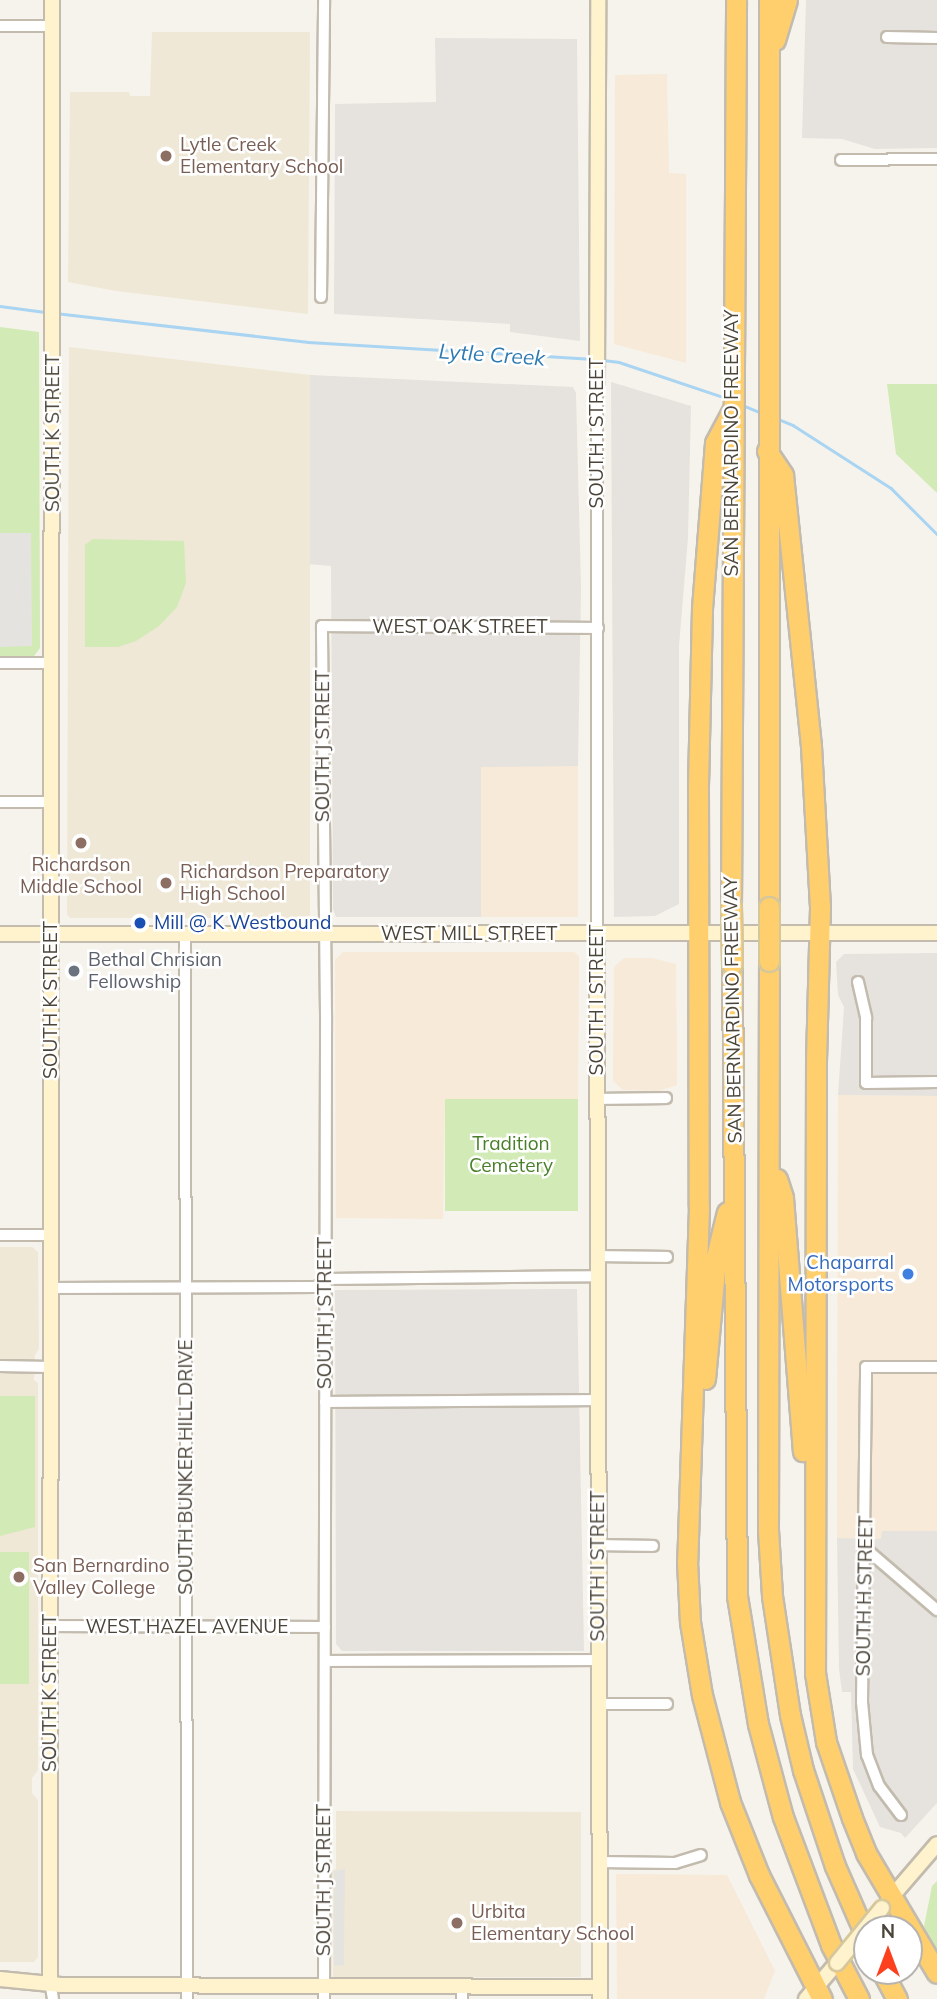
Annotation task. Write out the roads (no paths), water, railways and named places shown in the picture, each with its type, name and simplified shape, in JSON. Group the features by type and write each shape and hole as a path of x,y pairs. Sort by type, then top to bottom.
{"highway":[{"name":"SAN BERNARDINO FREEWAY","path":"736,0 733,384 732,411 723,445 735,1177 737,1596 758,1724 783,1817 831,1945 859,1999"},
{"name":"SAN BERNARDINO FREEWAY","path":"769,0 768,1530 776,1633 803,1770 835,1866 856,1915"},
{"path":"771,54 787,0"},
{"path":"723,445 702,609 698,934 699,1207 687,1561 691,1633 702,1695 730,1802 747,1848 817,1990"},
{"path":"767,451 783,474 811,746 820,908 814,1651 818,1699 836,1778 866,1853 888,1901 937,1973"},
{"path":"770,1157 783,1198 805,1470 808,1628 814,1651"},
{"path":"702,1695 696,1599 698,1480 716,1257 735,1177"}],"street":[{"name":"SOUTH K STREET","path":"52,0 52,1999"},
{"path":"321,297 324,0"},
{"name":"SOUTH I STREET","path":"598,0 599,1993"},
{"path":"0,26 52,26"},
{"path":"887,37 937,38"},
{"path":"841,160 937,159"},
{"name":"WEST OAK STREET","path":"323,626 598,628"},
{"name":"SOUTH J STREET","path":"323,626 326,1279 324,1993"},
{"path":"0,663 52,663"},
{"path":"0,802 52,802"},
{"name":"WEST MILL STREET","path":"0,934 937,933"},
{"name":"SOUTH BUNKER HILL DRIVE","path":"185,934 187,1992"},
{"path":"858,982 866,1018 866,1083 937,1083"},
{"path":"597,1098 666,1098"},
{"path":"0,1235 51,1235"},
{"path":"598,1256 667,1257"},
{"path":"51,1288 317,1287 326,1279 598,1276"},
{"path":"0,1366 50,1367"},
{"name":"SOUTH H STREET","path":"901,1815 879,1786 867,1755 862,1702 866,1549 866,1367 937,1367"},
{"path":"325,1402 598,1400"},
{"path":"598,1545 653,1546"},
{"path":"866,1549 937,1610"},
{"name":"WEST HAZEL AVENUE","path":"50,1626 325,1627"},
{"path":"325,1661 599,1660"},
{"path":"599,1704 667,1704"},
{"path":"817,1990 937,1844"},
{"path":"599,1862 675,1863 701,1855"},
{"path":"0,1979 187,1992 599,1993"}],"waterway":[{"name":"Lytle Creek","path":"0,306 45,312"},
{"name":"Lytle Creek","path":"55,313 308,342 593,359"},
{"name":"Lytle Creek","path":"603,360 619,362 726,398"},
{"name":"Lytle Creek","path":"742,405 762,413"},
{"name":"Lytle Creek","path":"778,419 793,425 891,488 937,534"}],"place":[{"name":"Lytle Creek Elementary School","path":"166,156"},
{"name":"Richardson Middle School","path":"81,843"},
{"name":"Richardson Preparatory High School","path":"166,883"},
{"name":"Mill @ K Westbound","path":"140,923"},
{"name":"Bethal Chrisian Fellowship","path":"74,971"},
{"name":"Chaparral Motorsports","path":"908,1274"},
{"name":"San Bernardino Valley College","path":"19,1577"},
{"name":"Urbita Elementary School","path":"457,1923"}],"park label":[{"name":"Tradition Cemetery","path":"511,1155"}]}
